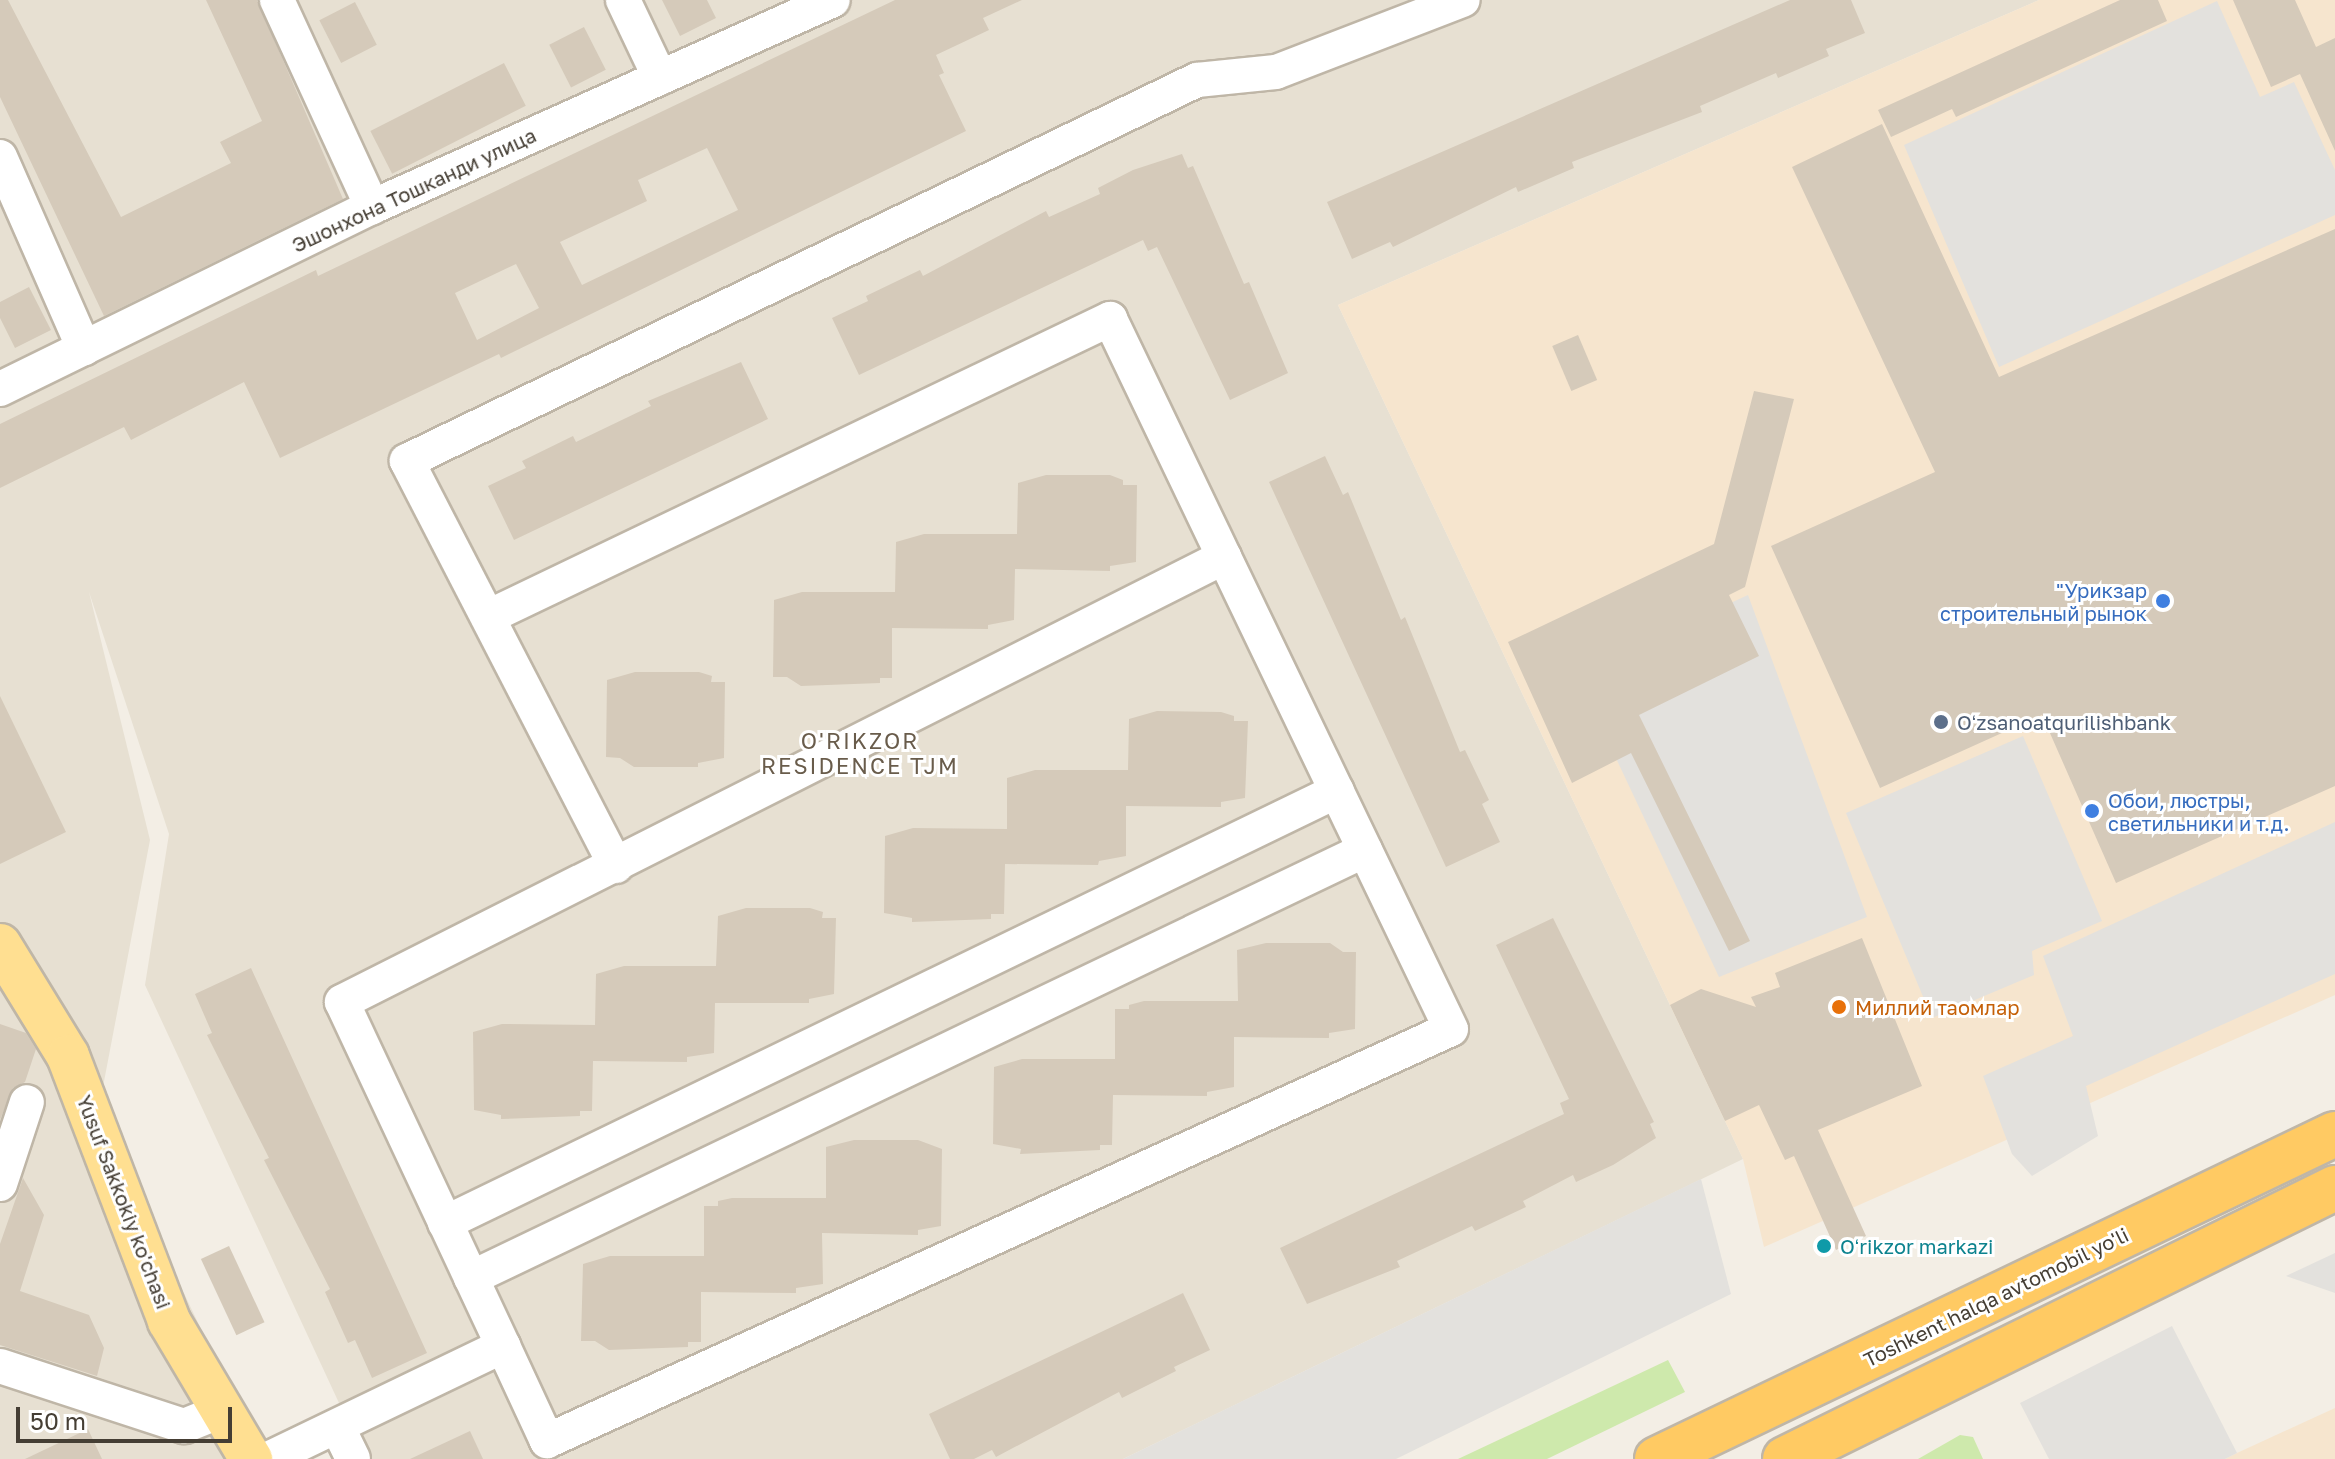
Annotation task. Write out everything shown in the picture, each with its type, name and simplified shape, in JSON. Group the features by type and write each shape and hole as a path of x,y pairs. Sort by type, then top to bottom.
{"highway":[{"name":"Toshkent halqa avtomobil yo'li","path":"1657,1459 2335,1134"},
{"path":"1785,1459 2335,1188"}],"main road":[{"name":"Yusuf Sakkokiy ko'chasi","path":"5,959 68,1056 169,1321 219,1412 251,1459"}],"street":[{"path":"277,0 372,207"},
{"path":"623,0 660,78"},
{"name":"Эшонхона Тошканди улица","path":"0,389 372,207 833,0"},
{"path":"616,866 407,461 1197,80 1276,72 1463,0"},
{"path":"0,157 84,348"},
{"path":"488,617 1110,319 1451,1029 547,1441 342,1002 1224,557"},
{"path":"445,1223 1337,791"},
{"path":"471,1278 1365,850"},
{"path":"0,1184 27,1102"},
{"path":"268,1459 503,1346"},
{"path":"0,1366 184,1426 219,1412"},
{"path":"338,1428 353,1459"}],"shaded area":[{"path":"0,0 1410,0 1353,28 1415,0 2039,0 1338,305 1743,1159 1123,1459 365,1459 145,985 169,834 89,592 150,840 98,1113 263,1459 0,1459"},
{"path":"2039,0 2335,0 2335,995 1764,1247 1743,1159 1338,305"},
{"path":"2217,1 2260,97 2294,82 2335,170 2335,215 1999,367 1904,145"},
{"path":"1748,595 1867,917 1719,977 1606,737 1600,663"},
{"path":"2023,736 2102,921 2032,951 2034,975 1932,1018 1846,813"},
{"path":"2335,822 2335,974 2086,1086 2098,1136 2032,1176 2012,1154 1983,1076 2073,1036 2043,956"},
{"path":"1701,1179 1731,1294 1396,1459 1123,1459"},
{"path":"2335,1253 2335,1293 2286,1276"},
{"path":"2172,1326 2237,1453 2225,1459 2049,1459 2020,1403"},
{"path":"2335,1408 2335,1459 2225,1459 2237,1453"}],"green space":[{"path":"1668,1360 1685,1392 1547,1459 1458,1459"},
{"path":"1960,1435 1973,1437 1983,1459 1918,1459"}],"building":[{"path":"0,0 8,0 121,217 231,163 220,142 262,121 206,0 257,0 343,199 104,316 0,97"},
{"path":"662,0 707,0 716,18 680,36"},
{"path":"895,0 1022,0 983,18 989,30 936,55 944,73 939,75 966,131 501,358 499,354 280,458 244,382 131,440 124,427 0,488 0,424 316,270 318,276","holes":["707,148 738,210 582,285 560,242 647,201 638,180","516,264 539,308 477,340 455,293"]},
{"path":"1790,0 1851,0 1865,33 1826,49 1829,56 1778,78 1776,73 1700,106 1702,112 1572,162 1574,168 1518,192 1516,187 1393,247 1390,242 1352,259 1327,202"},
{"path":"2120,0 2158,0 2167,21 1956,117 1952,109 1891,137 1878,110"},
{"path":"2233,0 2295,0 2316,47 2335,38 2335,151 2300,74 2271,87"},
{"path":"355,2 377,45 341,63 319,20"},
{"path":"584,27 606,70 571,87 549,45"},
{"path":"504,63 526,106 392,174 370,131"},
{"name":"\"Урикзар строительный рынок","path":"1882,124 1999,377 2335,229 2335,786 2116,883 2042,715 1880,788 1771,546 1935,472 1792,167"},
{"path":"1182,154 1188,168 1193,166 1244,284 1249,282 1288,373 1230,400 1157,247 1148,251 1143,240 859,375 832,318 868,301 866,296 920,270 923,276 1046,211 1049,217 1100,194 1098,188 1133,170"},
{"path":"29,287 51,330 15,348 0,318 0,302"},
{"path":"1578,335 1597,380 1571,391 1552,346"},
{"path":"741,362 768,419 514,540 488,486 526,468 522,461 573,436 576,442 651,406 648,401"},
{"path":"1754,391 1794,399 1745,587 1729,595 1759,656 1639,715 1750,941 1729,951 1631,753 1572,783 1508,642 1714,544"},
{"path":"1325,456 1343,495 1348,492 1401,620 1405,617 1460,752 1465,750 1489,800 1482,804 1500,842 1446,867 1269,482"},
{"path":"1046,475 1110,475 1123,480 1123,485 1137,485 1136,562 1110,566 1110,571 1015,569 1014,620 988,625 988,629 892,628 892,678 880,678 880,683 801,686 787,677 773,677 774,600 802,592 895,592 896,542 924,534 1017,534 1018,483"},
{"path":"635,672 699,672 712,676 711,682 725,682 724,758 698,763 698,767 634,767 620,758 606,757 607,680"},
{"path":"0,696 66,832 0,864"},
{"path":"1157,711 1221,712 1234,716 1234,721 1248,721 1245,798 1221,802 1221,807 1126,806 1126,856 1099,861 1098,865 1005,864 1004,914 991,914 991,919 912,922 912,918 884,913 885,836 913,828 1007,829 1007,778 1035,770 1128,770 1129,719"},
{"path":"746,908 810,908 823,912 822,918 836,918 834,994 809,999 809,1003 715,1003 714,1053 687,1057 687,1062 593,1061 592,1111 580,1111 580,1116 501,1119 501,1115 474,1110 473,1032 502,1024 595,1025 596,974 624,966 716,966 718,916"},
{"path":"1553,918 1654,1122 1650,1124 1656,1138 1613,1165 1576,1182 1573,1175 1523,1201 1526,1207 1475,1231 1472,1226 1397,1261 1400,1267 1307,1304 1280,1248 1564,1114 1560,1103 1569,1099 1496,945"},
{"path":"1862,938 1922,1086 1818,1130 1866,1236 1836,1250 1794,1156 1785,1160 1759,1105 1725,1121 1670,1005 1701,989 1756,1007 1751,997 1780,987 1775,973"},
{"path":"1266,943 1330,943 1343,952 1356,952 1355,1029 1329,1033 1329,1038 1234,1037 1234,1087 1207,1092 1207,1096 1113,1095 1112,1145 1100,1145 1100,1150 1020,1154 1021,1149 993,1144 994,1067 1022,1059 1115,1059 1115,1009 1129,1009 1129,1005 1144,1001 1238,1001 1237,950"},
{"path":"251,968 427,1353 372,1378 355,1340 348,1343 325,1292 330,1289 264,1160 269,1158 207,1035 212,1033 195,994"},
{"path":"0,1024 26,1033 36,1049 25,1082 13,1088 0,1120"},
{"path":"854,1140 918,1140 942,1149 941,1226 918,1230 918,1235 822,1233 823,1284 796,1288 796,1293 701,1292 701,1342 688,1342 688,1347 609,1350 595,1341 581,1341 583,1264 610,1256 704,1256 704,1206 718,1206 718,1201 732,1198 826,1198 826,1147"},
{"path":"23,1178 44,1215 20,1291 89,1315 104,1348 97,1376 0,1345 0,1244"},
{"path":"229,1246 264,1322 236,1335 201,1259"},
{"path":"1183,1293 1210,1350 1122,1398 1119,1392 996,1457 992,1450 974,1459 950,1459 929,1414"},
{"path":"88,1429 102,1459 25,1459"},
{"path":"470,1431 483,1459 410,1459"}],"place":[{"name":"\"Урикзар строительный рынок","path":"2163,601"},
{"name":"Oʻzsanoatqurilishbank","path":"1941,722"},
{"name":"Обои, люстры, светильники и т.д.","path":"2092,811"},
{"name":"Миллий таомлар","path":"1839,1007"},
{"name":"Oʻrikzor markazi","path":"1824,1246"}],"district":[{"name":"O'RIKZOR RESIDENCE TJM","path":"860,752"}]}
